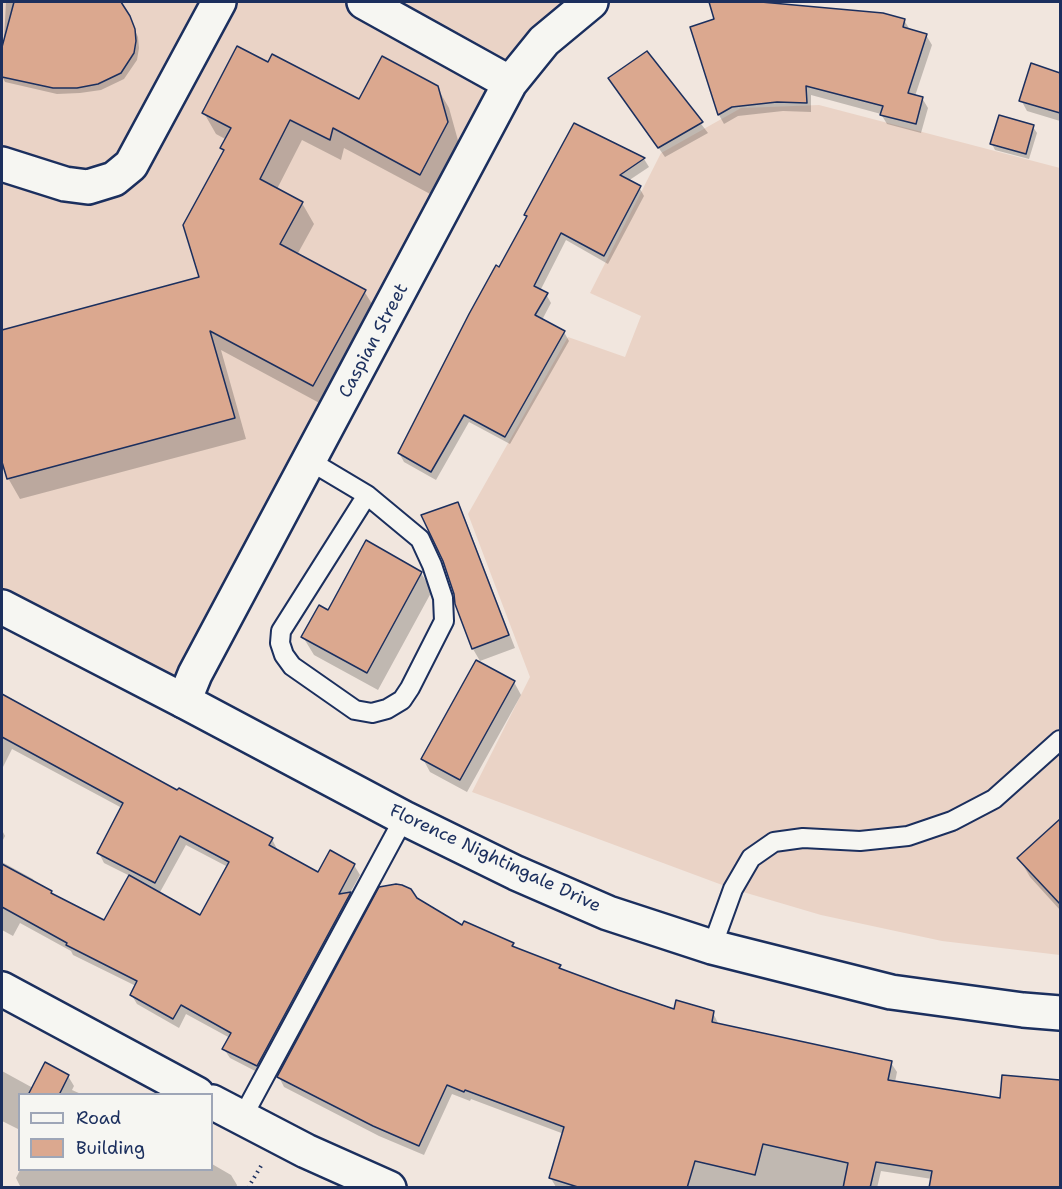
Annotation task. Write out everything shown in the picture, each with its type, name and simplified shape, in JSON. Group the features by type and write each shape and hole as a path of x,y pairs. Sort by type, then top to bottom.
{"street":[{"path":"2,164 65,184 88,187 114,179 131,165 219,2"},
{"path":"364,2 510,83"},
{"name":"Caspian Street","path":"184,701 195,675 510,83 544,41 591,2"},
{"name":"Florence Nightingale Drive","path":"2,607 404,818 516,873 608,913 712,947 891,992 1023,1010 1060,1012"},
{"path":"2,989 193,1093"},
{"path":"213,1103 306,1151 389,1188"}],"lane":[{"path":"310,460 367,495 420,539 443,598 444,621 410,688 402,700 387,709 372,713 355,710 292,666 284,655 280,643 280,631 367,495"},
{"path":"712,947 733,889 751,858 774,842 803,838 860,842 908,836 952,822 994,799 1060,740"},
{"path":"242,1118 404,818"}],"shaded area":[{"path":"2,2 589,2 543,42 180,700 2,608"},
{"path":"819,105 1060,168 1060,955 942,941 821,915 733,889 472,792 530,677 468,514 568,337 625,357 641,316 590,293 661,153 741,108"}],"building":[{"path":"14,2 121,2 135,29 134,53 121,73 98,84 77,88 53,88 2,77 2,47"},
{"path":"709,2 761,2 883,13 905,19 903,27 927,34 908,93 923,97 916,124 880,115 883,106 806,86 807,103 777,102 732,107 718,115 690,27 714,19"},
{"path":"237,46 268,62 272,54 359,99 382,56 438,86 448,122 420,175 333,128 330,140 290,120 260,179 303,202 280,244 366,290 313,386 210,331 235,418 7,479 2,462 2,330 199,277 183,225 224,150 220,148 231,128 202,113"},
{"path":"647,51 703,122 658,148 608,78"},
{"path":"1031,63 1060,73 1060,113 1019,101"},
{"path":"999,115 1034,125 1026,154 990,144"},
{"path":"574,123 645,158 620,175 641,186 604,256 561,233 534,286 548,293 535,315 565,331 505,437 464,415 431,472 398,453 469,314 496,265 499,267 527,216 524,215"},
{"path":"458,502 509,635 472,649 455,604 443,561 421,515"},
{"path":"366,540 422,572 367,673 301,637 319,605 328,610"},
{"path":"476,660 515,681 460,780 421,759"},
{"path":"2,694 177,790 179,788 273,838 269,845 318,872 330,850 355,864 339,894 351,892 257,1066 222,1049 231,1033 181,1005 173,1019 130,995 137,981 66,945 67,943 2,907 2,864 52,891 51,893 104,920 129,875 200,915 229,862 180,836 155,883 97,853 123,803 2,737"},
{"path":"1060,819 1060,904 1017,858"},
{"path":"396,884 411,889 417,898 462,925 464,921 514,943 512,946 561,965 559,968 618,990 674,1009 676,1000 714,1011 712,1022 892,1061 888,1080 1000,1098 1002,1075 1060,1080 1060,1188 929,1188 932,1171 876,1162 870,1188 843,1188 848,1163 763,1144 755,1175 695,1161 687,1188 581,1188 549,1178 564,1127 447,1085 419,1146 373,1126 277,1077 379,887"},
{"path":"45,1062 69,1075 60,1093 29,1093"}]}
